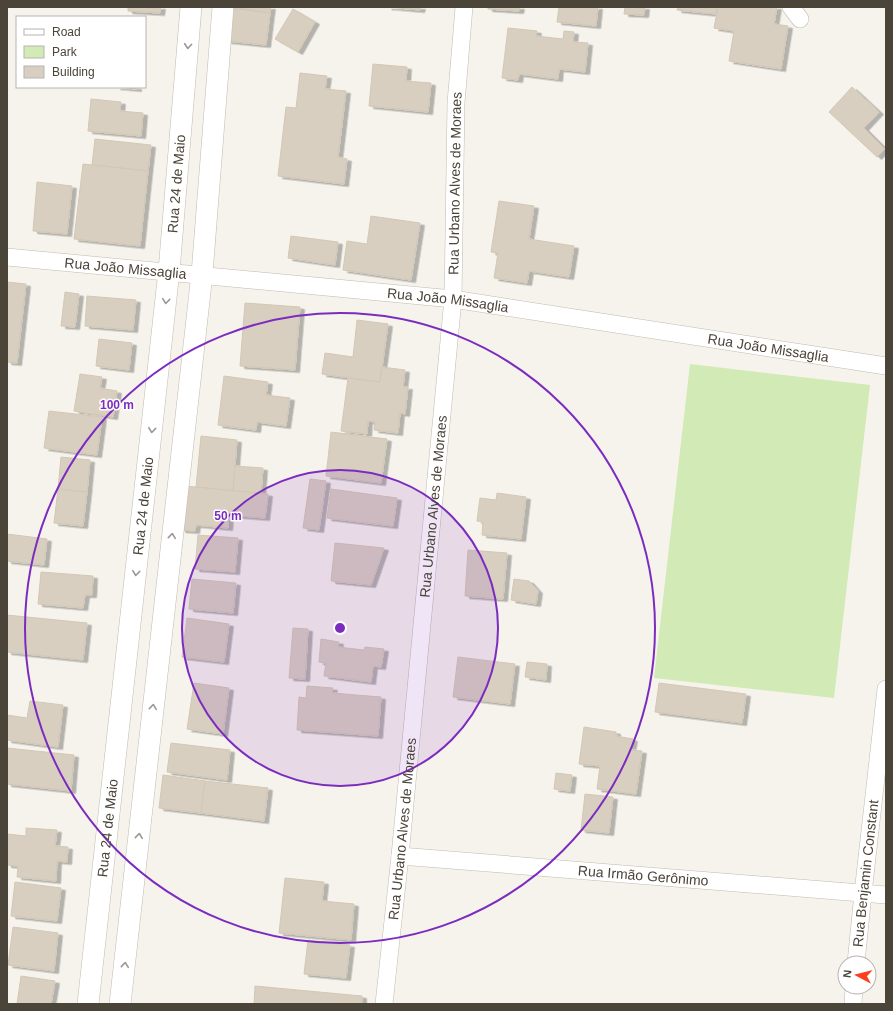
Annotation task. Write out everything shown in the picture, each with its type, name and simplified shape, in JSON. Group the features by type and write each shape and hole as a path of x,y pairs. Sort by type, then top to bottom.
{"street":[{"name":"Rua 24 de Maio","path":"88,1004 169,271 191,7"},
{"path":"120,1004 202,274 223,7"},
{"name":"Rua Urbano Alves de Moraes","path":"384,1004 400,856 453,299 456,103 464,7"},
{"name":"Rua João Missaglia","path":"7,257 202,274 453,299 886,366"},
{"name":"Rua Benjamin Constant","path":"857,955 886,689"},
{"name":"Rua Irmão Gerônimo","path":"400,856 886,894"}],"green space":[{"path":"690,364 870,385 834,698 654,678"}],"building":[{"path":"128,7 161,7 160,13 128,11"},
{"path":"232,7 271,7 270,13"},
{"path":"387,7 421,7 420,10"},
{"path":"488,7 520,7 519,11 488,9"},
{"path":"559,7 598,7 596,26 557,22"},
{"path":"625,7 645,7 644,15 624,14"},
{"path":"678,7 717,7 716,14 677,10"},
{"path":"718,7 777,7 774,24 788,26 781,69 729,61 734,31 714,28"},
{"path":"231,8 270,13 266,45 227,41"},
{"path":"293,9 315,22 298,52 275,39"},
{"path":"508,28 537,31 536,36 563,39 564,31 574,32 573,42 588,43 585,72 559,69 558,79 519,74 518,80 502,78"},
{"path":"373,64 407,67 406,81 431,83 428,112 369,106"},
{"path":"300,73 327,76 325,89 346,91 338,157 347,159 344,184 278,176 286,107 296,108"},
{"path":"852,87 879,112 864,128 885,149 877,157 829,112"},
{"path":"91,99 121,102 120,111 143,113 141,136 88,131"},
{"path":"95,139 151,145 148,171 92,165"},
{"path":"83,164 148,171 140,246 74,239"},
{"path":"37,182 72,186 67,234 33,231"},
{"path":"499,201 534,206 529,239 574,246 569,277 529,271 527,283 494,278 498,253 491,252"},
{"path":"371,216 420,223 411,280 343,270 347,241 367,244"},
{"path":"291,236 338,242 335,265 288,258"},
{"path":"7,282 26,284 17,363 7,362"},
{"path":"65,292 79,294 75,327 61,326"},
{"path":"87,296 136,300 133,330 85,326"},
{"path":"245,303 300,307 295,370 240,366"},
{"path":"357,320 388,324 380,382 322,374 325,353 353,357"},
{"path":"99,339 132,343 129,370 96,366"},
{"path":"382,367 405,370 403,387 408,387 405,414 400,413 398,433 374,430 375,422 368,421 367,434 341,431 348,378 380,382"},
{"path":"80,374 102,377 100,388 117,391 113,417 74,411"},
{"path":"224,376 268,382 266,395 290,398 286,426 257,422 256,430 218,425"},
{"path":"49,411 102,417 97,455 44,448"},
{"path":"331,432 387,439 381,483 326,476"},
{"path":"201,436 237,440 233,491 196,487"},
{"path":"61,457 90,460 87,492 58,489"},
{"path":"235,466 263,468 261,493 233,491"},
{"path":"310,479 326,481 319,530 303,528"},
{"path":"185,486 268,494 265,518 229,515 228,528 196,525 195,531 181,530"},
{"path":"58,489 87,492 83,526 54,523"},
{"path":"331,489 397,498 393,526 327,518"},
{"path":"497,493 526,497 521,539 482,535 483,522 477,521 480,498 496,500"},
{"path":"7,534 47,539 44,565 7,561"},
{"path":"198,535 238,538 235,572 195,569"},
{"path":"335,543 384,548 371,585 331,581"},
{"path":"468,550 507,553 503,599 465,596"},
{"path":"41,572 93,576 92,595 85,595 83,608 38,604"},
{"path":"192,579 236,583 233,613 189,609"},
{"path":"514,579 529,581 538,591 536,604 511,600"},
{"path":"7,615 87,623 83,660 7,652"},
{"path":"187,618 229,624 224,662 182,657"},
{"path":"293,628 308,629 305,679 289,678"},
{"path":"321,639 339,642 338,647 364,650 365,647 384,649 381,667 373,666 371,682 324,676 326,663 319,662"},
{"path":"458,657 515,664 510,704 453,697"},
{"path":"527,662 547,664 546,680 525,677"},
{"path":"194,683 229,688 223,734 187,729"},
{"path":"659,683 746,694 742,723 655,712"},
{"path":"307,686 333,688 332,693 381,697 378,736 297,730 299,697 306,698"},
{"path":"30,701 63,705 58,747 7,740 7,715 27,718"},
{"path":"584,727 616,732 616,736 633,739 631,750 642,751 636,794 597,789 600,766 579,764"},
{"path":"171,743 230,750 227,780 167,772"},
{"path":"7,748 74,755 71,791 7,784"},
{"path":"556,773 572,775 570,791 554,789"},
{"path":"163,775 205,781 201,813 159,808"},
{"path":"205,781 268,788 264,821 201,813"},
{"path":"585,794 613,797 609,833 581,830"},
{"path":"26,828 57,830 55,846 68,847 67,862 57,861 56,881 17,877 18,866 7,865 7,834 26,836"},
{"path":"285,878 324,882 322,901 354,904 351,940 279,933"},
{"path":"15,882 61,888 57,921 11,916"},
{"path":"13,927 58,933 54,971 8,965"},
{"path":"308,940 350,945 346,978 304,974"},
{"path":"21,976 55,981 51,1004 17,1004"},
{"path":"255,986 362,996 362,1004 254,1004"}]}
